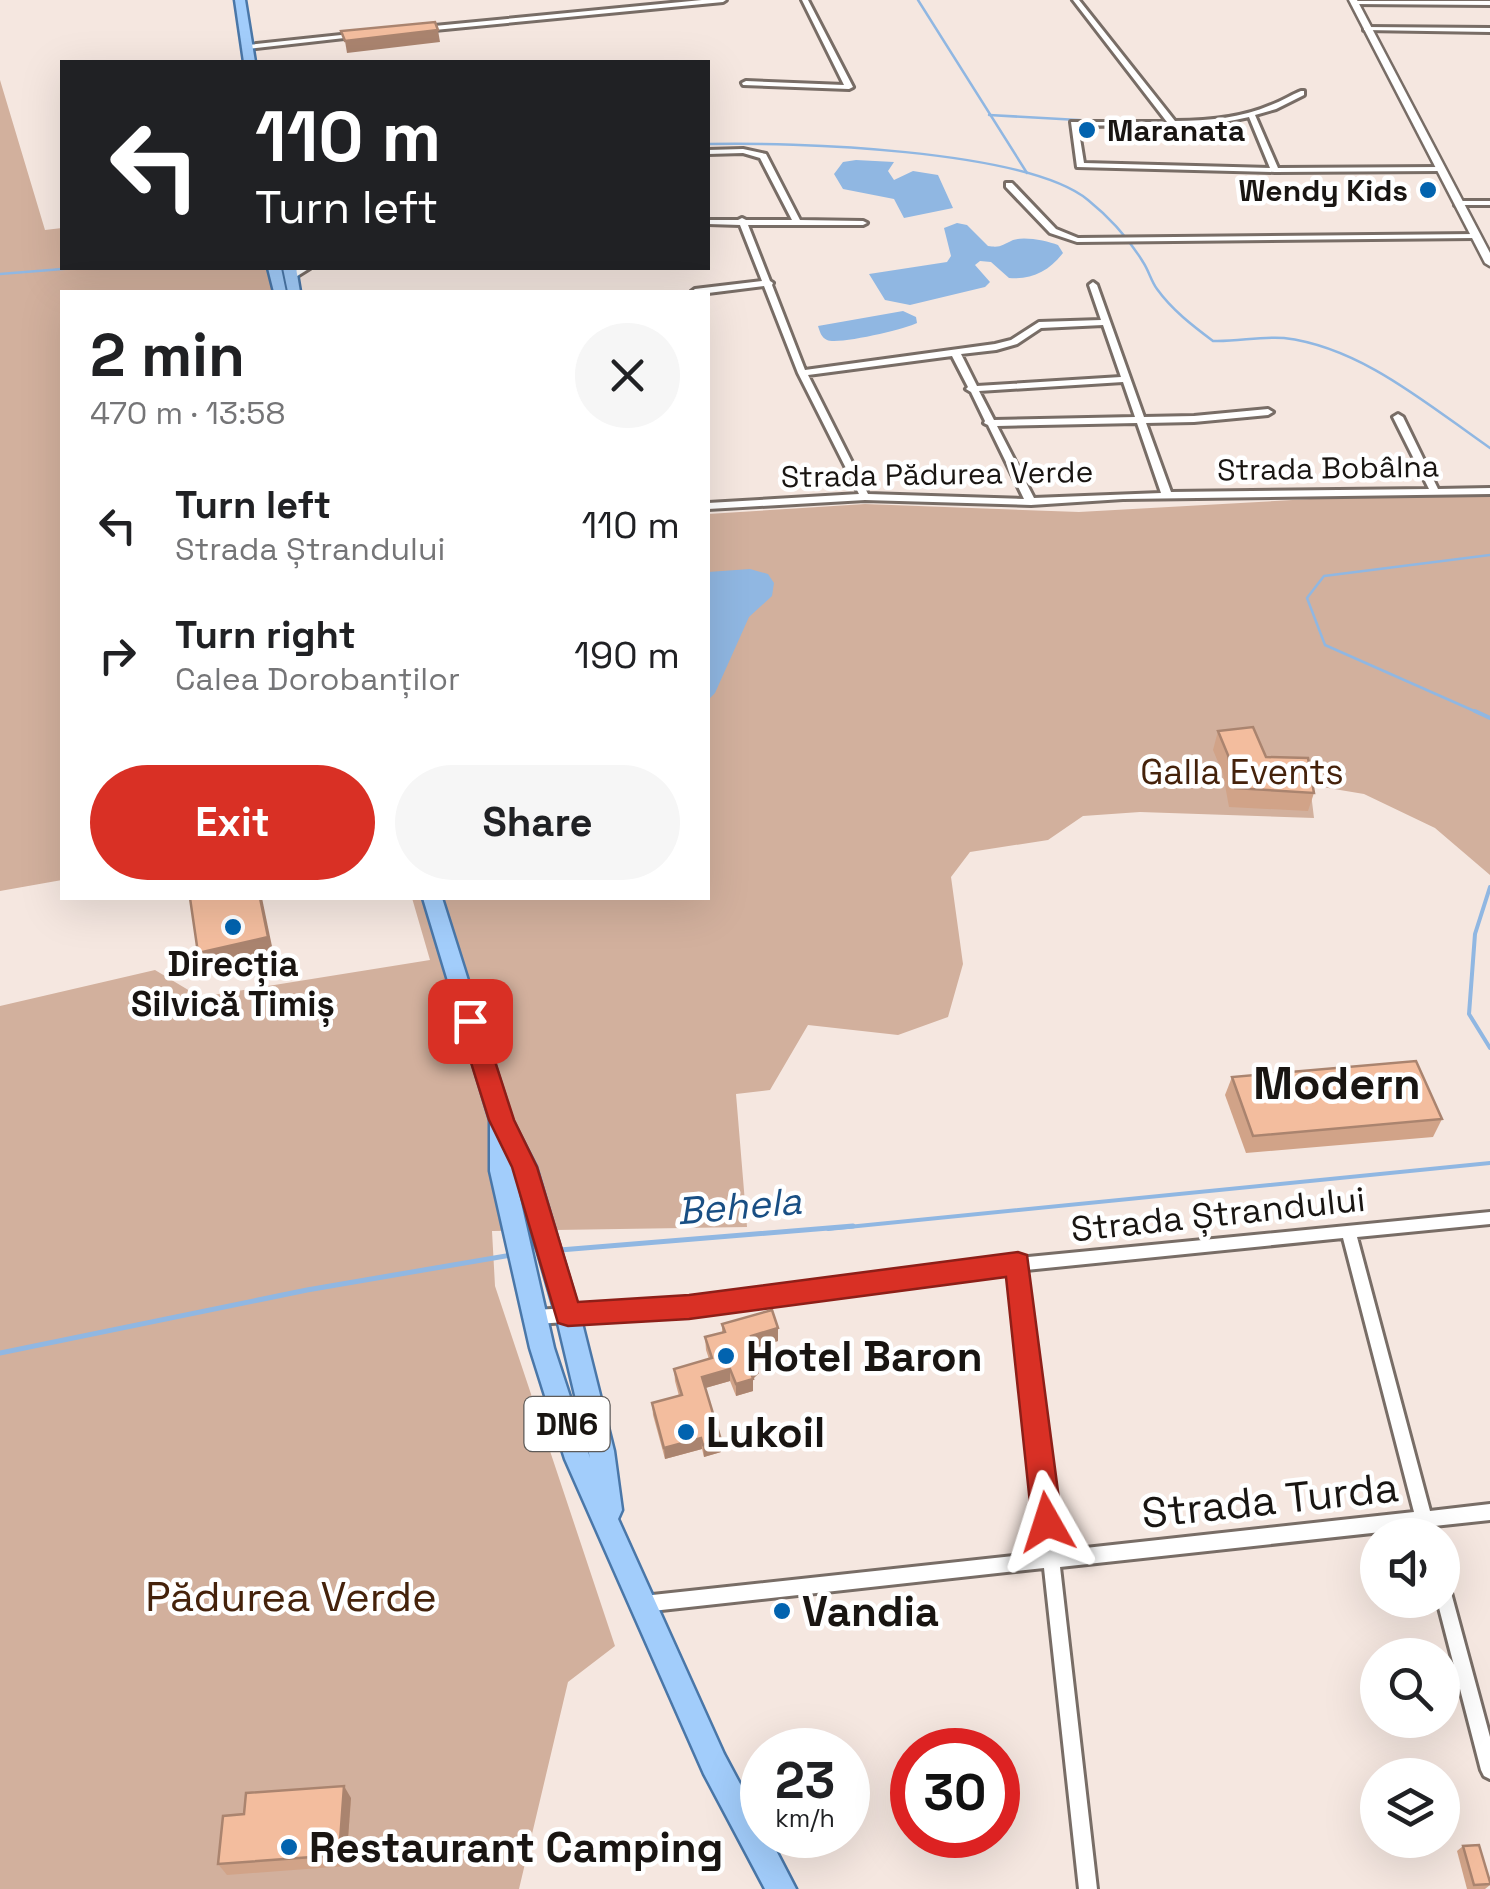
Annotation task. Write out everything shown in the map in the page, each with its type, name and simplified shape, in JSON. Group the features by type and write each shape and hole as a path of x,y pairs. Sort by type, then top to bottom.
{"main road":[{"path":"230,0 240,60"},
{"path":"240,0 250,60"},
{"name":"DN6","path":"433,900 502,1120 525,1167 568,1314 602,1451 611,1527"},
{"name":"DN6","path":"502,1120 501,1171 536,1316 578,1460 714,1764 780,1889"}],"street":[{"path":"422,29 723,0"},
{"path":"746,83 849,86 805,0"},
{"path":"1076,0 1174,126"},
{"path":"1490,4 1354,2 1490,263"},
{"path":"1366,29 1490,30"},
{"path":"248,47 364,35"},
{"path":"1301,92 1253,117 1174,126 1074,124 1081,166 1440,169"},
{"path":"1253,117 1275,170"},
{"path":"710,152 752,152 766,159 796,221"},
{"path":"1009,185 1058,234 1077,240 1476,236"},
{"path":"1458,202 1490,203"},
{"path":"742,220 802,373 865,497"},
{"path":"710,222 864,223"},
{"path":"710,290 769,283"},
{"path":"1093,285 1167,495"},
{"path":"802,373 1008,344 1039,325 1104,322"},
{"path":"954,352 1031,502"},
{"path":"971,388 1124,379"},
{"path":"989,423 1268,412"},
{"path":"1398,417 1435,492"},
{"name":"Strada Bobâlna","path":"1167,495 1490,491"},
{"name":"Strada Pădurea Verde","path":"710,506 865,497 1031,502 1167,495"},
{"name":"Strada Ștrandului","path":"536,1316 689,1307 1018,1264 1490,1218"},
{"path":"1348,1231 1424,1518"},
{"path":"1018,1264 1088,1889"},
{"name":"Strada Turda","path":"1460,1519 1490,1512"},
{"name":"Strada Turda","path":"640,1604 1051,1558 1360,1532"},
{"path":"1450,1618 1490,1770"}],"green space":[{"path":"0,80 45,230 60,228 60,270 294,270 298,290 60,290 60,880 0,891"},
{"name":"Pădurea Verde","path":"1490,489 1490,875 1435,828 1364,794 1310,785 1314,818 1140,812 1083,816 1048,840 970,852 951,877 963,964 948,1017 898,1035 808,1025 770,1090 736,1094 747,1227 492,1231 495,1286 615,1646 568,1682 519,1889 0,1889 0,1006 155,970 200,997 430,960 413,900 710,900 710,514 865,504 1079,512"}],"water":[{"path":"843,162 894,162 888,171 894,180 913,171 938,175 953,208 904,218 894,199 843,189 834,174"},
{"path":"957,223 967,225 988,246 1030,239 1058,245 1063,253 1033,276 1009,278 991,262 980,261 975,265 990,282 985,287 910,305 885,300 869,274 947,262 951,256 944,228"},
{"path":"903,311 916,317 917,323 857,338 827,340 818,326"},
{"path":"750,569 768,574 774,583 772,596 749,617 710,698 710,572"}],"building":[{"path":"435,22 438,30 345,41 341,31"},
{"path":"1253,727 1266,757 1308,758 1314,793 1235,788 1218,731"},
{"name":"Direcția Silvică Timiș","path":"190,900 260,900 268,937 198,953"},
{"path":"1416,1061 1442,1119 1253,1136 1232,1077"},
{"path":"772,1310 778,1328 751,1336 759,1361 750,1369 753,1379 736,1384 730,1369 702,1377 721,1440 703,1445 701,1438 664,1448 652,1403 682,1395 674,1369 712,1358 705,1337 725,1332 722,1324"},
{"name":"Restaurant Camping","path":"344,1786 339,1855 218,1864 223,1816 244,1814 246,1793"},
{"path":"1479,1845 1490,1884 1474,1885 1463,1846"}],"waterway":[{"path":"918,0 991,115"},
{"path":"991,115 1114,122"},
{"path":"991,115 1027,173"},
{"path":"710,144 905,152 1014,169 1057,183 1088,200 1111,221 1137,253 1163,297 1213,341 1284,338 1340,353 1393,380 1490,448"},
{"path":"0,274 60,269"},
{"path":"1481,714 1325,645 1307,598 1324,576 1490,555"},
{"path":"1475,711 1490,718"},
{"path":"1490,887 1475,934 1469,1014 1490,1048"},
{"name":"Behela","path":"828,1229 1490,1163"},
{"name":"Behela","path":"560,1250 853,1226"},
{"name":"Behela","path":"0,1353 307,1290 511,1255"}],"place":[{"name":"Maranata","path":"1087,130"},
{"name":"Wendy Kids","path":"1428,190"},
{"name":"Direcția Silvică Timiș","path":"233,927"},
{"name":"Hotel Baron","path":"726,1356"},
{"name":"Lukoil","path":"686,1432"},
{"name":"Vandia","path":"782,1611"},
{"name":"Restaurant Camping","path":"289,1847"}],"district":[{"name":"Modern","path":"1337,1083"}],"route":[{"path":"470,1021 502,1120 525,1167 568,1314 689,1307 1018,1264 1047,1522"}],"park label":[{"name":"Galla Events","path":"1242,772"}]}
